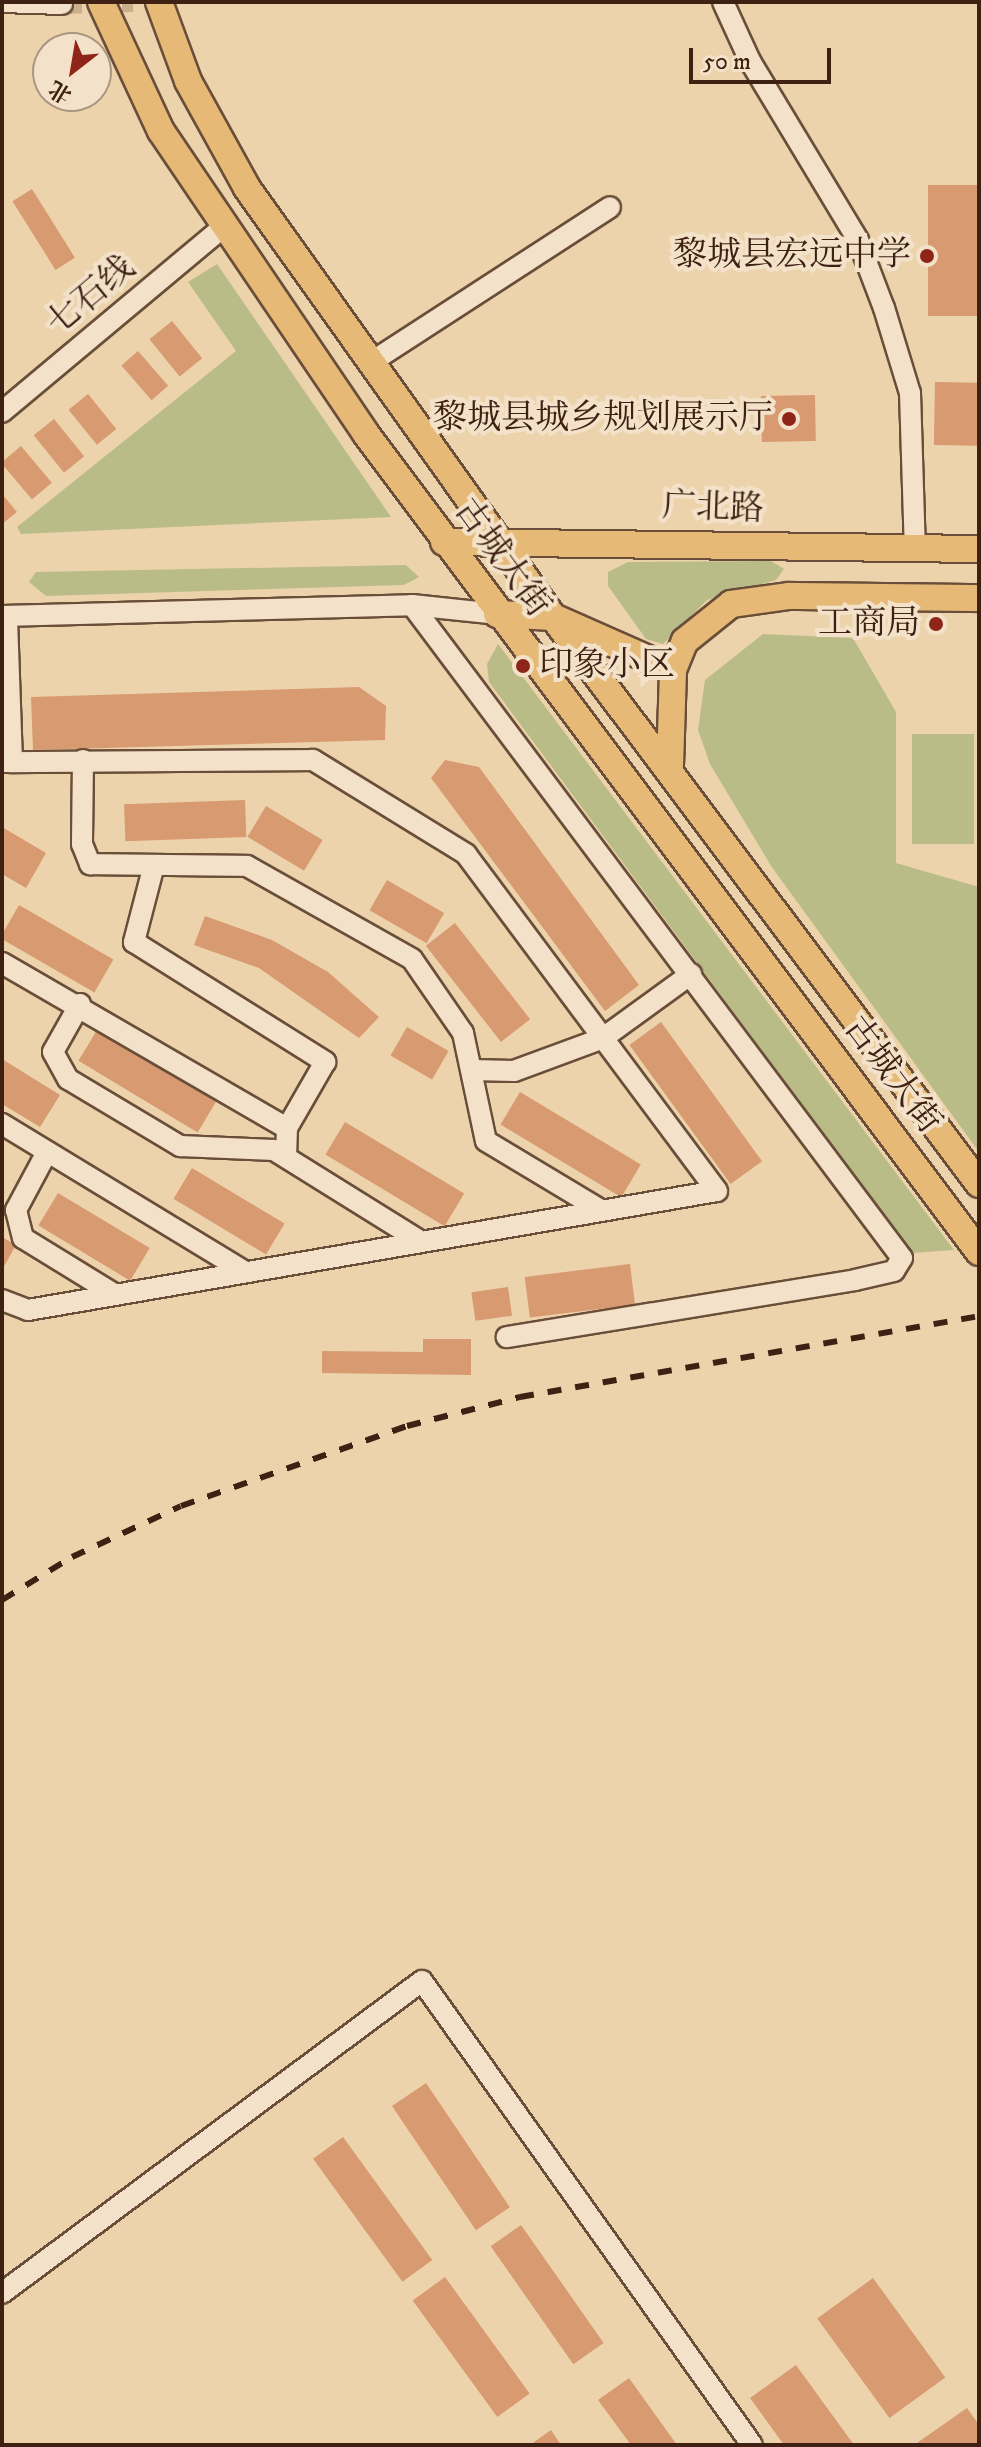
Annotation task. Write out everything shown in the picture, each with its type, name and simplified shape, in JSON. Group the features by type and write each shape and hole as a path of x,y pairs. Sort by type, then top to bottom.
{"main road":[{"name":"古城大街","path":"101,2 161,131 222,228 497,614 979,1252"},
{"name":"古城大街","path":"159,2 188,81 247,188 553,617 670,766 751,884 979,1184"},
{"name":"广北路","path":"444,542 495,537 915,550 979,549"},
{"path":"670,766 673,670 685,641 731,604 789,596 979,598"},
{"path":"497,614 553,617 673,670"}],"street":[{"path":"2,2 62,4"},
{"path":"723,2 750,61 858,240 884,308 910,393 915,550"},
{"path":"370,363 610,207"},
{"name":"七石线","path":"2,412 222,228"},
{"path":"412,605 902,1258 894,1271 856,1280 507,1337"},
{"path":"2,1300 28,1310 717,1191 466,854 313,760 7,762 4,616 412,605 497,614"},
{"path":"83,760 84,856 90,864 247,866 412,959 463,1033 486,1141 601,1210"},
{"path":"154,865 134,942 325,1062 287,1128 286,1157"},
{"path":"2,963 80,1004 287,1128"},
{"path":"472,1070 514,1071 603,1038 691,974"},
{"path":"80,1004 53,1052 68,1079 180,1146 246,1145 286,1157 420,1241"},
{"path":"2,1124 244,1271"},
{"path":"47,1152 16,1210 23,1238 114,1294"},
{"path":"2,2293 422,1981 752,2445"}],"green space":[{"path":"217,264 391,517 21,534 17,527 236,351 188,282"},
{"path":"771,561 784,569 776,580 707,600 663,644 646,639 608,586 608,572 628,562"},
{"path":"406,565 419,577 404,585 46,596 29,582 36,572"},
{"path":"763,634 853,638 896,712 896,863 979,887 979,1152 771,866 710,764 698,730 705,680"},
{"path":"498,644 954,1250 912,1253 489,682 487,664"},
{"path":"912,734 974,734 974,844 912,844"}],"building":[{"path":"928,185 979,185 979,316 928,316"},
{"path":"32,189 75,258 55,270 12,201"},
{"path":"172,321 202,358 180,377 149,339"},
{"path":"138,351 168,386 152,400 121,365"},
{"path":"935,382 979,383 978,446 934,445"},
{"path":"88,394 116,429 97,445 69,410"},
{"name":"黎城县城乡规划展示厅","path":"815,395 816,441 762,442 761,396"},
{"path":"54,419 84,456 64,473 34,435"},
{"path":"21,446 52,483 32,499 2,464"},
{"path":"2,494 17,512 2,524"},
{"path":"359,687 386,706 385,740 33,750 31,697"},
{"path":"445,760 479,767 639,985 605,1011 431,778"},
{"path":"245,800 246,837 125,841 124,804"},
{"path":"266,806 323,840 304,871 247,837"},
{"path":"2,827 46,853 26,888 2,874"},
{"path":"387,880 444,913 427,943 370,910"},
{"path":"19,905 113,960 94,992 2,939"},
{"path":"205,916 272,940 328,972 379,1017 359,1038 259,968 194,945"},
{"path":"455,923 530,1019 501,1042 426,946"},
{"path":"661,1022 762,1161 731,1184 629,1045"},
{"path":"407,1027 449,1051 432,1080 390,1056"},
{"path":"97,1030 216,1102 198,1132 78,1061"},
{"path":"2,1059 60,1095 40,1127 2,1104"},
{"path":"520,1092 641,1165 621,1197 500,1125"},
{"path":"345,1122 464,1194 445,1226 325,1155"},
{"path":"192,1168 285,1224 266,1254 173,1199"},
{"path":"58,1193 150,1248 130,1281 38,1226"},
{"path":"2,1237 16,1245 2,1270"},
{"path":"630,1264 635,1305 530,1318 525,1277"},
{"path":"508,1287 512,1316 475,1321 471,1292"},
{"path":"423,1339 471,1339 471,1375 322,1373 322,1351 423,1352"},
{"path":"426,2083 510,2207 476,2230 392,2106"},
{"path":"343,2137 432,2260 402,2282 313,2159"},
{"path":"521,2225 604,2343 573,2364 491,2246"},
{"path":"445,2277 530,2393 497,2417 413,2301"},
{"path":"873,2278 945,2378 889,2418 817,2319"},
{"path":"796,2365 854,2445 784,2445 750,2398"},
{"path":"629,2378 677,2445 631,2445 598,2400"},
{"path":"967,2408 979,2425 979,2445 914,2445"},
{"path":"551,2430 561,2445 530,2445"}],"tunnel":[{"path":"62,4 133,2"}],"railway":[{"path":"2,1600 72,1557 181,1506 407,1426 520,1397 979,1316"}],"place":[{"name":"黎城县宏远中学","path":"927,256"},
{"name":"黎城县城乡规划展示厅","path":"789,419"},
{"name":"工商局","path":"936,624"},
{"name":"印象小区","path":"523,666"}]}
